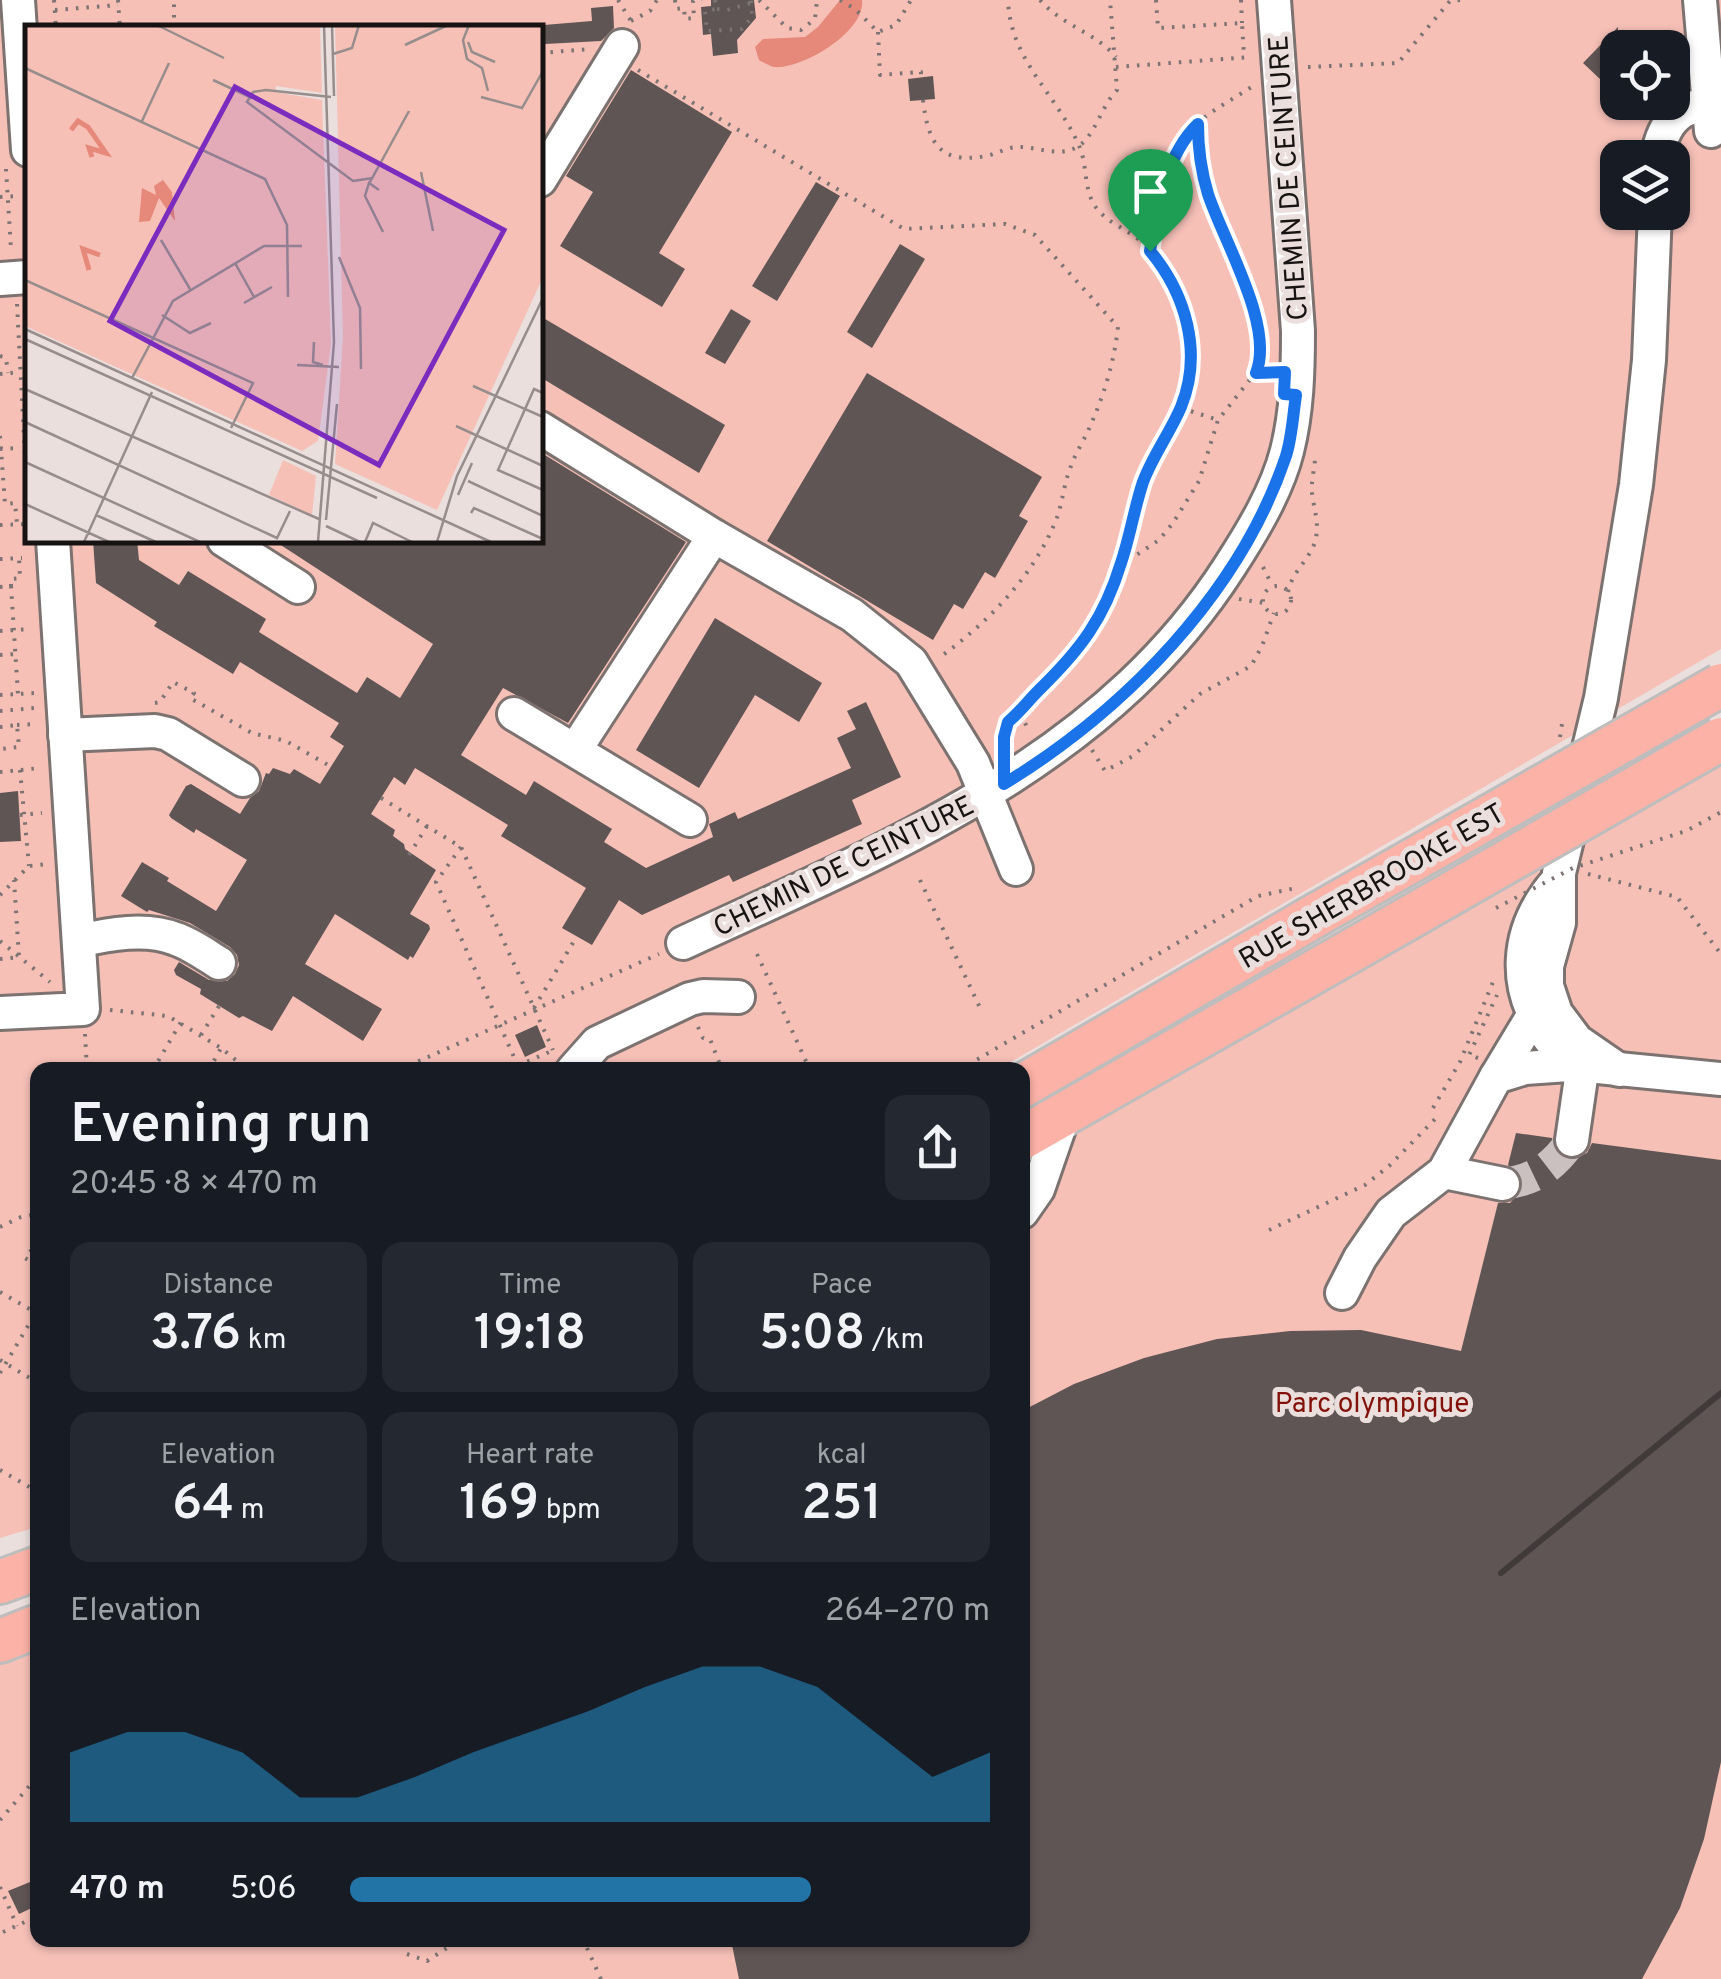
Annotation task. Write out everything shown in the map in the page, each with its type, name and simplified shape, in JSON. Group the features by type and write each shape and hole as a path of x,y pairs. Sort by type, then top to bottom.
{"main road":[{"name":"RUE SHERBROOKE EST","path":"1030,1081 1310,901 1721,685"},
{"name":"RUE SHERBROOKE EST","path":"1030,1133 1721,739"},
{"path":"0,1582 30,1571"},
{"path":"0,1641 30,1629"}],"lane":[{"path":"18,0 25,105"},
{"name":"CHEMIN DE CEINTURE","path":"683,943 924,829 995,789 1070,739 1116,700 1177,638 1223,578 1260,515 1287,453 1298,373 1298,330 1274,72 1274,0"},
{"path":"1671,140 1715,120 1700,0"},
{"path":"542,177 623,41"},
{"path":"1619,1070 1577,1040 1556,1012 1546,986 1547,966 1559,923 1558,875 1601,698 1636,485 1650,360 1654,230"},
{"path":"542,429 852,616 898,650 919,672 973,763 995,789 1016,868"},
{"path":"575,750 714,536"},
{"path":"227,542 298,587"},
{"path":"0,1013 83,1009 66,735 42,548"},
{"path":"514,714 690,820"},
{"path":"66,735 155,731 168,734 243,780"},
{"path":"1558,875 1530,924 1520,973 1534,1014 1560,1051 1583,1064"},
{"path":"79,941 111,934 176,938 219,963"},
{"path":"562,1055 581,1056 596,1043 686,1001 703,996 738,997"},
{"path":"1342,1293 1360,1258 1391,1214 1444,1172 1534,1014"},
{"path":"1572,1140 1583,1064"},
{"path":"1496,1077 1525,1068 1583,1064 1721,1079"},
{"path":"1030,1200 1038,1189 1064,1114"},
{"path":"1444,1172 1503,1184"}],"path":[{"path":"54,0 56,25"},
{"path":"618,0 623,41"},
{"path":"675,0 676,8 684,8 685,18 706,17"},
{"path":"694,18 692,1 702,0"},
{"path":"715,0 716,9"},
{"path":"759,0 787,28 801,30 815,19 817,0"},
{"path":"840,0 878,32 880,76 920,72 921,78"},
{"path":"878,32 896,25 911,0"},
{"path":"995,789 1008,722 1020,714 1084,643 1120,566 1143,482 1181,408 1190,370 1187,322 1168,274 1150,251 1097,209 1079,146 1023,58 1013,32 1008,0"},
{"path":"1040,0 1058,19 1103,44 1116,58"},
{"path":"923,100 930,138 948,154 972,158 1018,147 1057,152 1079,146 1105,103 1118,90 1110,0"},
{"path":"1156,0 1158,28 1242,23"},
{"path":"1241,0 1244,57"},
{"path":"1150,251 1155,221 1179,145 1198,124 1274,72 1398,62 1450,2 1460,0"},
{"path":"750,1 752,17 742,29 707,31 705,11 727,10 750,1"},
{"path":"55,10 118,3"},
{"path":"542,54 623,41 904,230 1006,224 1035,235 1118,327 1112,370 1070,468 1065,496 1042,548 1017,588 982,623 919,672"},
{"path":"1116,68 1267,55 1274,72"},
{"path":"1120,566 1158,540 1173,524 1199,481 1218,420 1256,373 1260,356 1256,316 1207,191 1198,124"},
{"path":"0,197 19,196"},
{"path":"0,250 11,245"},
{"path":"15,286 25,481"},
{"path":"0,358 6,358 8,373"},
{"path":"0,374 19,372"},
{"path":"1256,373 1298,373"},
{"path":"1181,408 1218,420"},
{"path":"0,436 2,497 6,504 14,503 16,524"},
{"path":"0,449 22,448"},
{"path":"1274,613 1288,609 1292,579 1313,548 1317,534 1312,488 1315,456"},
{"path":"0,525 25,524"},
{"path":"0,559 19,558 42,548"},
{"path":"18,694 11,579 20,578 19,558"},
{"path":"0,587 11,586"},
{"path":"1274,613 1265,606 1266,593 1277,586 1288,592"},
{"path":"1105,771 1132,756 1200,694 1250,666 1274,613"},
{"path":"0,631 36,629"},
{"path":"0,655 15,654"},
{"path":"142,704 160,702 173,682 194,693 190,698 252,733 286,741 330,766"},
{"path":"0,695 41,692"},
{"path":"0,711 42,708"},
{"path":"0,727 17,726 19,747 0,749"},
{"path":"0,772 45,768"},
{"path":"20,770 29,866"},
{"path":"381,798 461,848 534,1008 562,1055 527,1062"},
{"path":"22,815 48,812"},
{"path":"1488,912 1572,868 1686,831 1721,812"},
{"path":"409,856 427,826"},
{"path":"461,848 436,882 516,1062"},
{"path":"0,895 29,866 52,864"},
{"path":"1522,906 1558,875 1615,879 1677,897 1721,954"},
{"path":"14,880 19,957"},
{"path":"920,880 982,1012"},
{"path":"972,1062 1258,896 1310,901"},
{"path":"534,1008 577,936"},
{"path":"0,941 83,1009 168,1016 239,1062"},
{"path":"416,1062 683,943"},
{"path":"757,954 806,1062"},
{"path":"0,959 19,957"},
{"path":"1434,1108 1460,1062 1494,977"},
{"path":"686,1001 703,1038 710,1039 719,1062"},
{"path":"202,1035 219,1006"},
{"path":"83,1009 87,1062"},
{"path":"158,1062 181,1022"},
{"path":"213,1062 222,1048"},
{"path":"538,1057 540,1062"},
{"path":"1269,1230 1348,1195 1389,1166 1440,1114"},
{"path":"0,1227 30,1215"},
{"path":"0,1292 30,1308"},
{"path":"0,1373 3,1362 30,1322"},
{"path":"3,1362 30,1378"},
{"path":"0,1470 30,1487"},
{"path":"0,1820 30,1785"},
{"path":"0,1888 17,1926"},
{"path":"2,1932 30,1920"},
{"path":"407,1954 427,1961 448,1947"},
{"path":"587,1948 601,1979"}],"green space":[{"path":"0,0 1721,0 1721,649 1011,1062 30,1062 30,1529 0,1538"},
{"name":"Parc olympique","path":"1721,763 1721,1979 0,1979 0,1663 30,1649 30,1947 1030,1947 1030,1154"}],"shaded area":[{"path":"840,0 862,0 860,12 854,24 830,47 786,66 774,67 759,60 755,47 763,39 805,37"}],"building":[{"path":"711,0 754,0 756,18 737,40 738,53 713,56 711,34 703,35 701,7 711,6"},
{"path":"613,6 614,28 601,41 545,44 544,25 592,21 591,8"},
{"path":"1600,46 1600,79 1583,63"},
{"path":"631,70 732,132 659,253 685,269 662,307 560,246 593,192 566,176"},
{"path":"933,76 935,99 910,101 908,79"},
{"path":"816,182 840,196 777,301 752,286"},
{"path":"900,244 925,259 872,348 847,332"},
{"path":"731,309 751,321 725,364 705,353"},
{"path":"542,317 725,425 699,473 542,378"},
{"path":"867,373 1042,477 1019,516 1028,521 995,578 985,572 963,609 954,604 933,640 767,541"},
{"path":"542,453 686,542 568,723 503,688 461,755 526,795 534,781 612,829 604,842 646,868 713,837 709,824 735,812 738,819 851,768 837,738 856,729 847,711 866,702 901,777 852,800 862,824 733,882 729,875 642,915 619,900 592,945 562,928 586,888 501,836 508,825 415,768 405,785 394,777 371,814 395,830 393,836 405,849 436,870 410,914 430,929 408,960 335,914 305,964 382,1009 363,1041 293,996 272,1031 243,1016 239,1018 200,994 201,989 174,970 179,962 209,980 227,981 239,965 230,947 190,923 147,912 121,896 142,862 216,911 247,860 171,818 169,815 186,786 191,784 240,814 273,768 290,774 294,769 320,784 344,746 330,737 339,723 240,662 233,674 154,626 157,622 96,583 93,542 137,542 139,560 179,585 188,571 266,619 259,632 357,693 367,677 400,698 433,644 276,542 542,542"},
{"path":"715,618 822,683 799,722 755,695 699,788 636,750"},
{"path":"18,791 21,841 0,842 0,793"},
{"path":"537,1025 546,1047 525,1057 515,1035"},
{"name":"Parc olympique","path":"1516,1133 1552,1138 1559,1155 1570,1160 1587,1153 1592,1143 1721,1160 1721,1762 1704,1839 1680,1908 1642,1979 739,1979 732,1947 1030,1947 1030,1407 1074,1384 1144,1358 1217,1339 1290,1331 1361,1330 1461,1351 1498,1203 1510,1203 1522,1189 1522,1177 1508,1165"},
{"path":"30,1882 30,1909 19,1914 8,1891"}],"tunnel":[{"path":"1503,1184 1542,1171 1572,1140"}],"railway":[{"path":"1501,1573 1721,1393"}],"route":[{"path":"1198,124 1207,191 1256,316 1260,356 1256,373 1285,372 1284,394 1296,395 1287,453 1242,547 1177,638 1093,721 1004,784 1004,730 1076,654 1092,630 1120,566 1143,482 1188,388 1191,352 1187,322 1168,274 1150,251 1155,221 1179,145 1198,124"}]}
